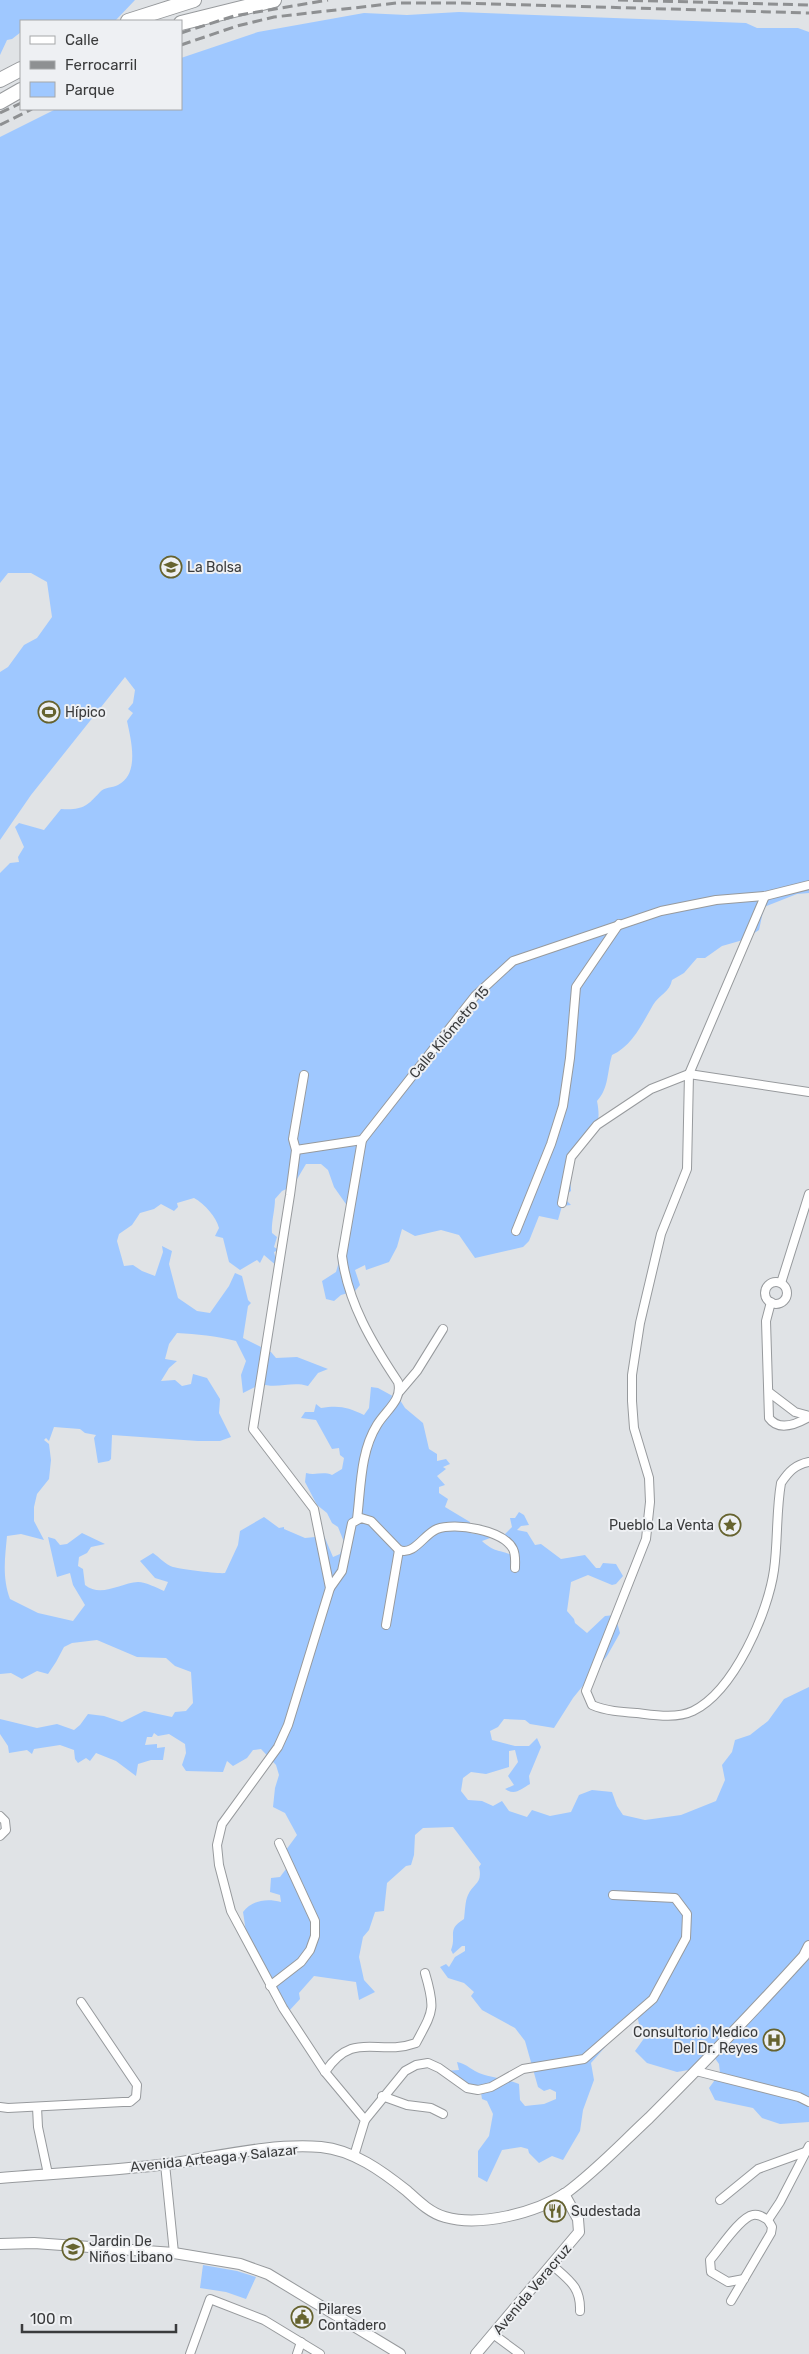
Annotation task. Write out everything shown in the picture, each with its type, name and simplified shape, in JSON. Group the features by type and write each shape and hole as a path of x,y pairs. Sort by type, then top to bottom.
{"highway":[{"path":"131,20 194,0"},
{"path":"182,23 274,0"},
{"path":"0,80 20,70"},
{"path":"0,102 20,91"}],"street":[{"name":"Calle Kilómetro 15","path":"362,1140 475,996 514,961 661,911 716,900 765,896 809,884"},
{"path":"765,896 690,1074 687,1170 661,1234 640,1323 632,1375 634,1428 649,1478 649,1528 586,1691 592,1705 620,1712 667,1716 692,1712 715,1695 747,1651 763,1612 774,1571 781,1483 789,1471 797,1464 809,1462"},
{"path":"516,1231 551,1144 563,1106 570,1058 576,987 619,924"},
{"path":"562,1204 571,1158 597,1125 651,1089 690,1074 809,1092"},
{"path":"304,1075 293,1139 296,1150 290,1195 253,1429 314,1509 330,1588"},
{"path":"296,1150 362,1140 342,1256 344,1269 366,1331 398,1382 400,1390"},
{"path":"781,1283 809,1194"},
{"path":"770,1283 781,1283 785,1287 786,1298 776,1304 771,1302 765,1293 766,1288 770,1283"},
{"path":"771,1302 766,1320 770,1393 768,1409 772,1422 784,1426 796,1424 809,1417"},
{"path":"365,2120 325,2072 270,1986 230,1911 223,1886 217,1845 222,1824 278,1747 288,1726 330,1588 342,1571 351,1526 357,1519 366,1448 377,1424 398,1397 400,1390 417,1371 443,1329"},
{"path":"770,1393 795,1412 809,1417"},
{"path":"357,1519 364,1518 371,1522 398,1550 406,1552 434,1530 446,1526 480,1530 507,1542 514,1550 515,1568"},
{"path":"386,1625 398,1550"},
{"path":"0,1816 6,1825 6,1830 0,1836"},
{"path":"270,1986 301,1962 310,1950 315,1936 315,1922 279,1843"},
{"path":"354,2156 365,2120 382,2096 405,2071 416,2065 428,2063 439,2068 467,2088 478,2090 491,2086 523,2069 584,2059 653,1999 686,1938 687,1914 675,1898 613,1894"},
{"name":"Avenida Arteaga y Salazar","path":"0,2178 165,2164 280,2148 322,2147 354,2156 386,2174 431,2211 444,2217 464,2220 488,2220 536,2207 564,2194 601,2164 696,2071 804,1956 809,1946"},
{"path":"325,2072 340,2054 357,2046 399,2049 416,2043 432,2013 430,1992 425,1973"},
{"path":"0,2107 130,2102 136,2097 137,2085 81,2002"},
{"path":"696,2071 799,2097 809,2102"},
{"path":"382,2096 407,2105 431,2108 443,2114"},
{"path":"38,2106 38,2127 48,2174"},
{"path":"720,2200 758,2169 807,2149"},
{"path":"768,2220 780,2202 807,2149"},
{"path":"165,2164 174,2253"},
{"name":"Avenida Veracruz","path":"476,2354 579,2232 578,2219 564,2194"},
{"path":"731,2301 772,2233 772,2227 768,2220 758,2215 750,2215 738,2225 710,2260 711,2272 728,2282 744,2279"},
{"path":"0,2244 34,2243 174,2253 240,2264 268,2274 400,2354"},
{"path":"552,2265 573,2284 580,2297 580,2311"},
{"path":"190,2354 210,2299 264,2320 320,2354"},
{"path":"494,2334 520,2354"},
{"path":"297,2354 301,2342"}],"green space":[{"path":"0,0 135,0 116,20 20,20 20,33 12,39 7,40 0,55"},
{"path":"459,12 746,23 757,28 798,28 809,32 809,893 797,894 764,907 759,930 743,940 722,946 705,958 697,958 684,973 672,980 667,991 655,1002 631,1040 612,1055 606,1085 597,1101 598,1123 595,1131 580,1150 571,1167 571,1191 563,1197 571,1205 562,1206 558,1220 539,1216 529,1241 523,1247 475,1258 459,1235 441,1230 415,1236 402,1229 397,1247 389,1262 366,1270 365,1265 355,1270 360,1285 355,1291 341,1295 334,1301 326,1299 322,1281 336,1272 342,1251 348,1207 334,1187 328,1170 321,1164 306,1164 293,1186 282,1191 275,1199 272,1233 277,1237 274,1247 279,1250 274,1252 278,1267 264,1255 260,1263 257,1260 240,1270 229,1262 223,1238 215,1236 219,1228 213,1215 194,1198 177,1203 178,1207 174,1211 161,1204 154,1209 140,1213 132,1225 119,1234 117,1241 124,1266 133,1265 155,1276 163,1252 162,1246 172,1251 169,1264 178,1298 197,1311 210,1313 229,1286 235,1273 242,1276 248,1300 251,1303 248,1306 243,1338 271,1352 276,1358 297,1357 328,1369 318,1373 308,1386 261,1384 243,1393 241,1375 246,1361 236,1341 177,1333 169,1344 165,1359 177,1361 169,1368 161,1381 175,1380 182,1386 191,1384 193,1374 207,1378 220,1399 219,1413 231,1437 220,1441 198,1441 112,1435 111,1459 98,1463 94,1438 96,1435 85,1433 80,1429 54,1427 49,1441 46,1438 44,1440 49,1444 51,1460 49,1479 37,1494 34,1507 34,1521 44,1540 21,1534 7,1536 5,1568 7,1591 10,1599 38,1613 73,1621 85,1605 73,1585 70,1573 57,1577 48,1537 55,1539 60,1545 67,1544 82,1533 105,1544 91,1547 87,1553 79,1557 78,1566 83,1569 85,1585 91,1589 98,1590 141,1582 164,1591 168,1582 155,1578 140,1561 153,1553 173,1567 225,1573 238,1545 240,1531 264,1517 279,1528 284,1527 284,1529 305,1538 315,1537 317,1534 321,1540 322,1531 333,1557 340,1554 344,1542 338,1527 332,1523 327,1513 317,1505 305,1482 306,1473 332,1475 342,1469 344,1458 340,1455 339,1448 332,1449 316,1420 301,1418 305,1412 314,1412 316,1404 321,1408 348,1408 364,1415 369,1408 371,1387 378,1388 400,1400 405,1408 423,1423 429,1449 437,1454 437,1461 446,1459 450,1464 443,1467 446,1469 437,1476 445,1485 439,1487 439,1493 448,1499 445,1507 470,1522 470,1533 493,1537 482,1541 494,1549 514,1556 503,1536 512,1527 510,1518 515,1518 519,1512 524,1515 529,1525 521,1526 517,1530 527,1532 535,1545 541,1544 561,1559 585,1555 596,1568 600,1568 603,1563 616,1564 623,1576 616,1584 612,1585 588,1575 571,1582 567,1611 575,1623 587,1633 605,1616 615,1615 620,1633 607,1656 573,1698 554,1728 530,1724 525,1720 504,1719 498,1727 490,1731 492,1740 515,1746 529,1746 537,1738 541,1747 529,1776 530,1784 515,1792 505,1789 514,1785 508,1776 518,1762 515,1750 509,1751 509,1767 486,1774 471,1772 463,1778 461,1791 468,1800 482,1801 493,1806 502,1801 509,1811 527,1817 532,1810 550,1816 571,1812 579,1795 592,1790 612,1792 617,1806 623,1815 645,1820 681,1815 716,1801 725,1780 722,1765 732,1752 735,1740 750,1735 768,1721 784,1699 809,1687 809,2122 780,2124 762,2118 753,2108 715,2100 709,2088 720,2073 719,2064 714,2057 700,2068 677,2072 647,2063 635,2051 645,2037 642,2035 637,2016 621,2029 591,2063 594,2080 583,2110 580,2131 563,2160 552,2156 539,2163 529,2153 528,2149 521,2147 502,2150 487,2182 478,2177 478,2151 489,2136 493,2114 487,2101 482,2099 481,2093 462,2081 441,2074 444,2071 459,2070 457,2062 491,2077 519,2084 520,2100 525,2106 544,2104 556,2099 556,2092 550,2089 544,2091 538,2087 525,2041 515,2028 482,2010 471,1996 474,1992 464,1983 448,1978 440,1967 446,1964 449,1967 455,1957 465,1951 465,1946 462,1946 453,1954 451,1950 454,1930 455,1926 464,1919 467,1897 480,1877 479,1867 481,1864 453,1827 423,1828 415,1835 414,1855 411,1865 406,1866 387,1883 384,1911 375,1912 369,1930 363,1937 359,1957 364,1980 375,1992 359,2000 356,1982 314,1976 299,1993 300,1999 289,2011 246,1932 243,1912 251,1905 260,1901 281,1902 280,1895 270,1892 271,1878 280,1877 286,1869 286,1850 297,1835 285,1813 273,1807 275,1788 279,1775 276,1765 261,1749 253,1750 247,1758 233,1766 227,1761 223,1772 186,1771 182,1765 186,1753 185,1744 169,1734 158,1736 154,1733 152,1737 147,1737 145,1745 157,1744 157,1748 165,1747 163,1760 151,1760 138,1764 136,1776 116,1761 96,1753 90,1761 86,1758 78,1763 75,1759 74,1750 60,1745 34,1749 32,1754 27,1750 9,1753 8,1746 0,1734 0,1719 37,1728 57,1724 74,1730 88,1714 104,1716 122,1722 144,1711 172,1717 175,1712 186,1711 193,1703 191,1672 175,1666 166,1658 137,1657 97,1640 72,1643 64,1647 48,1674 37,1671 22,1679 11,1673 0,1674 0,873 10,863 19,862 18,857 24,847 15,827 19,823 44,830 61,809 74,809 84,806 102,790 118,785 125,780 132,765 132,747 127,721 133,713 128,709 133,703 135,690 125,677 31,795 0,840 0,672 8,667 24,645 37,638 52,617 47,582 31,573 8,573 0,583 0,137 54,110 182,110 182,58 258,32 364,13 407,15"},
{"path":"203,2265 237,2271 256,2277 246,2299 226,2292 200,2288"}],"railway":[{"path":"182,33 234,16 328,0"},
{"path":"618,0 809,5"},
{"path":"182,45 237,26 274,17 397,3 459,3 809,13"},
{"path":"0,113 20,103"},
{"path":"0,125 30,110"}],"place":[{"name":"La Bolsa","path":"171,567"},
{"name":"Hípico","path":"49,712"},
{"name":"Pueblo La Venta","path":"730,1525"},
{"name":"Consultorio Medico Del Dr. Reyes","path":"774,2040"},
{"name":"Sudestada","path":"555,2211"},
{"name":"Jardin De Niños Libano","path":"73,2249"},
{"name":"Pilares Contadero","path":"302,2317"}]}
